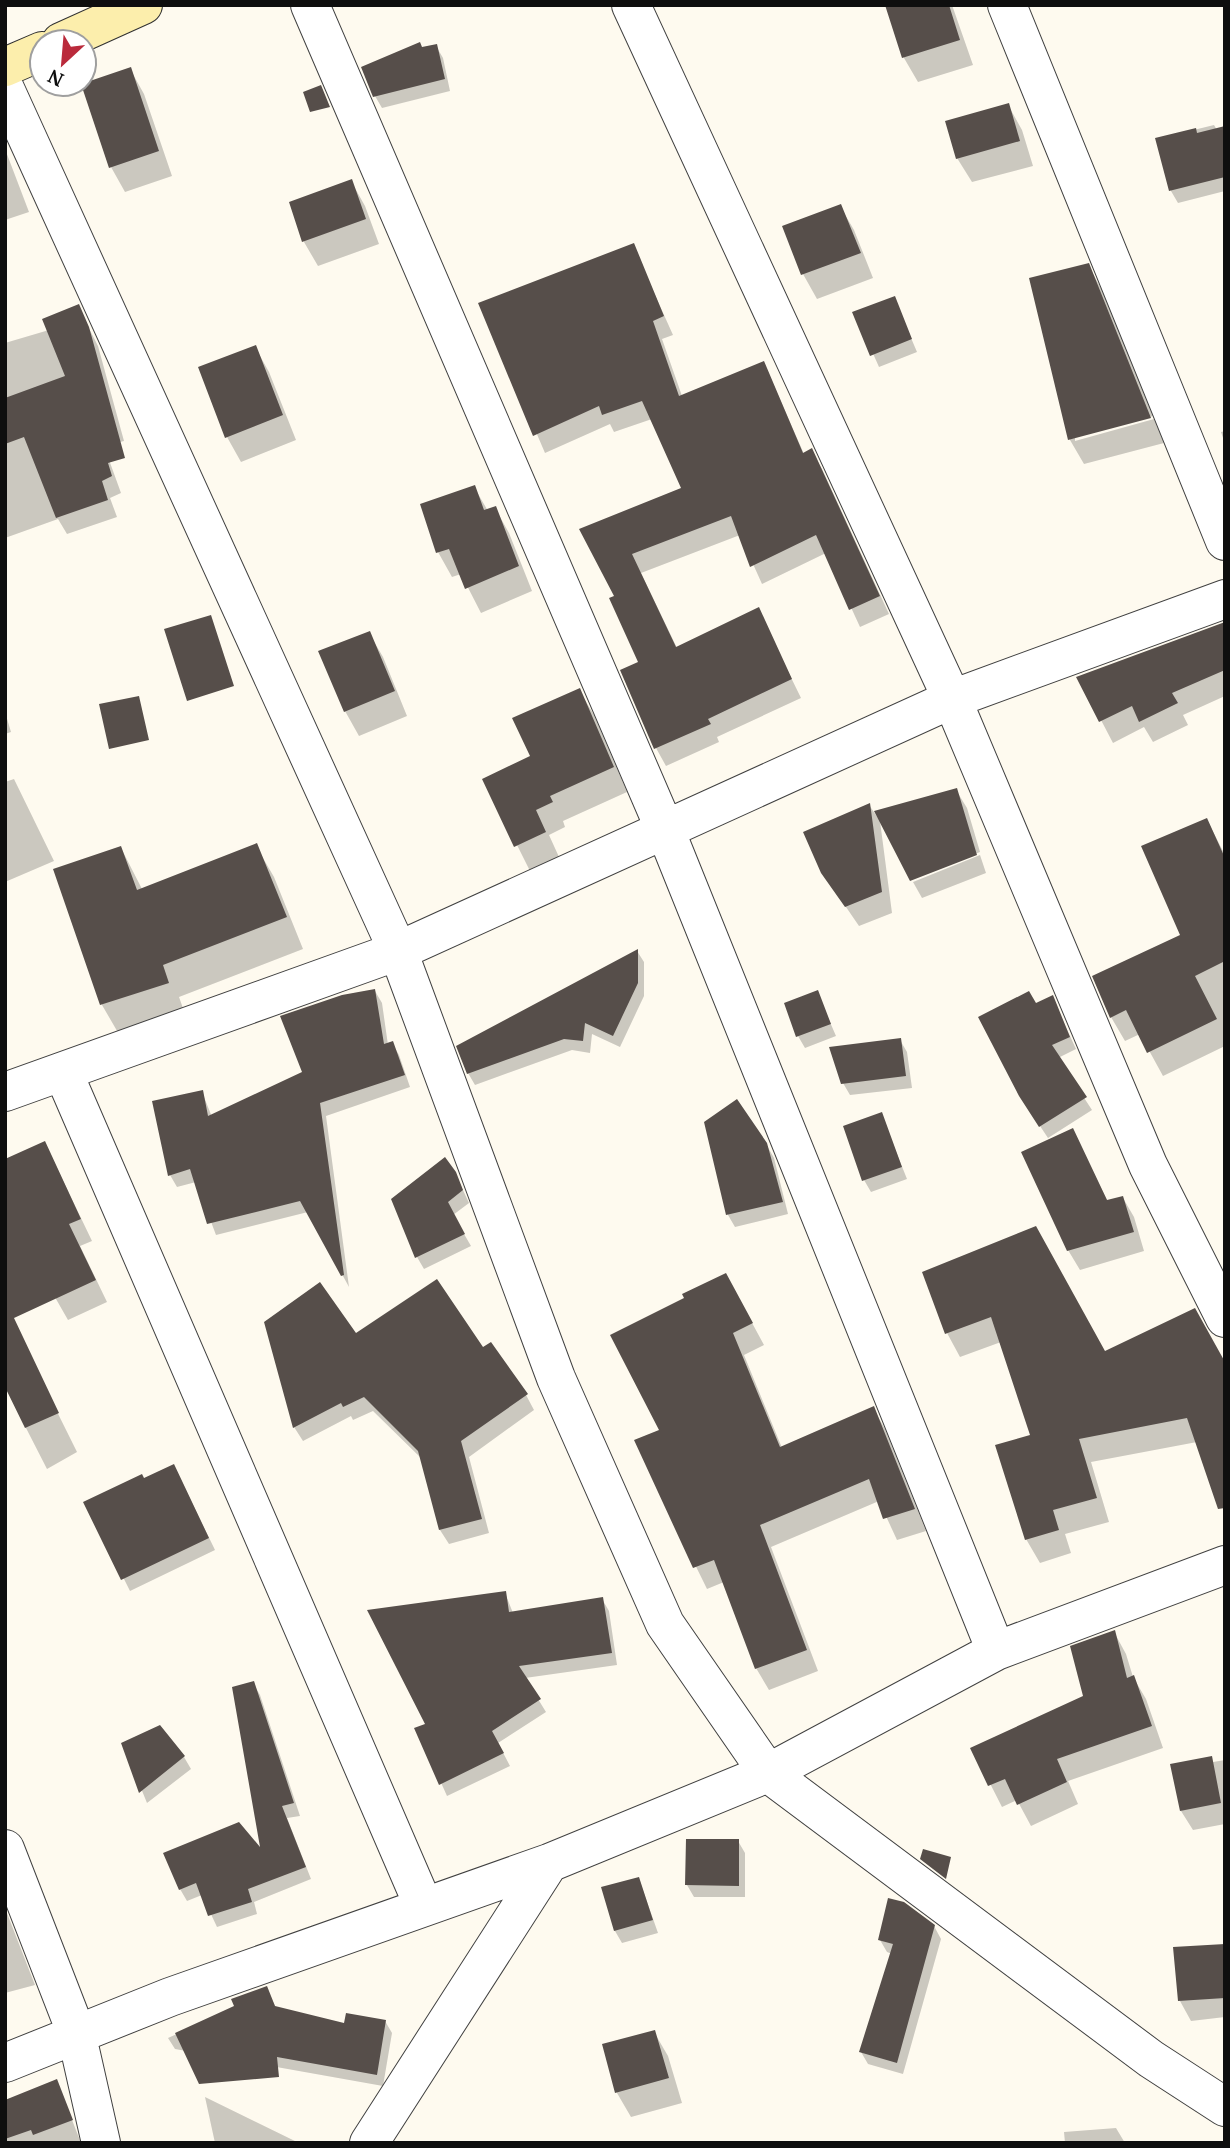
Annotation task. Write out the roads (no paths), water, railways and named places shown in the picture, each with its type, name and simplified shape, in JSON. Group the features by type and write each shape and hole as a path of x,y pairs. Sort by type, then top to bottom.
{"street":[{"path":"92,28 143,5"},
{"path":"310,5 666,832 996,1651"},
{"path":"631,5 952,699 1148,1165 1225,1318"},
{"path":"1007,5 1225,541"},
{"path":"5,67 28,57"},
{"path":"5,89 398,951 556,1378 665,1624 768,1773 1151,2059 1225,2107"},
{"path":"5,1092 398,951 666,832 952,699 1225,598"},
{"path":"63,1072 424,1908"},
{"path":"5,2063 76,2032 549,1863 768,1773 996,1651 1225,1565"},
{"path":"5,1849 76,2032 101,2143"},
{"path":"369,2143 549,1863"}]}
